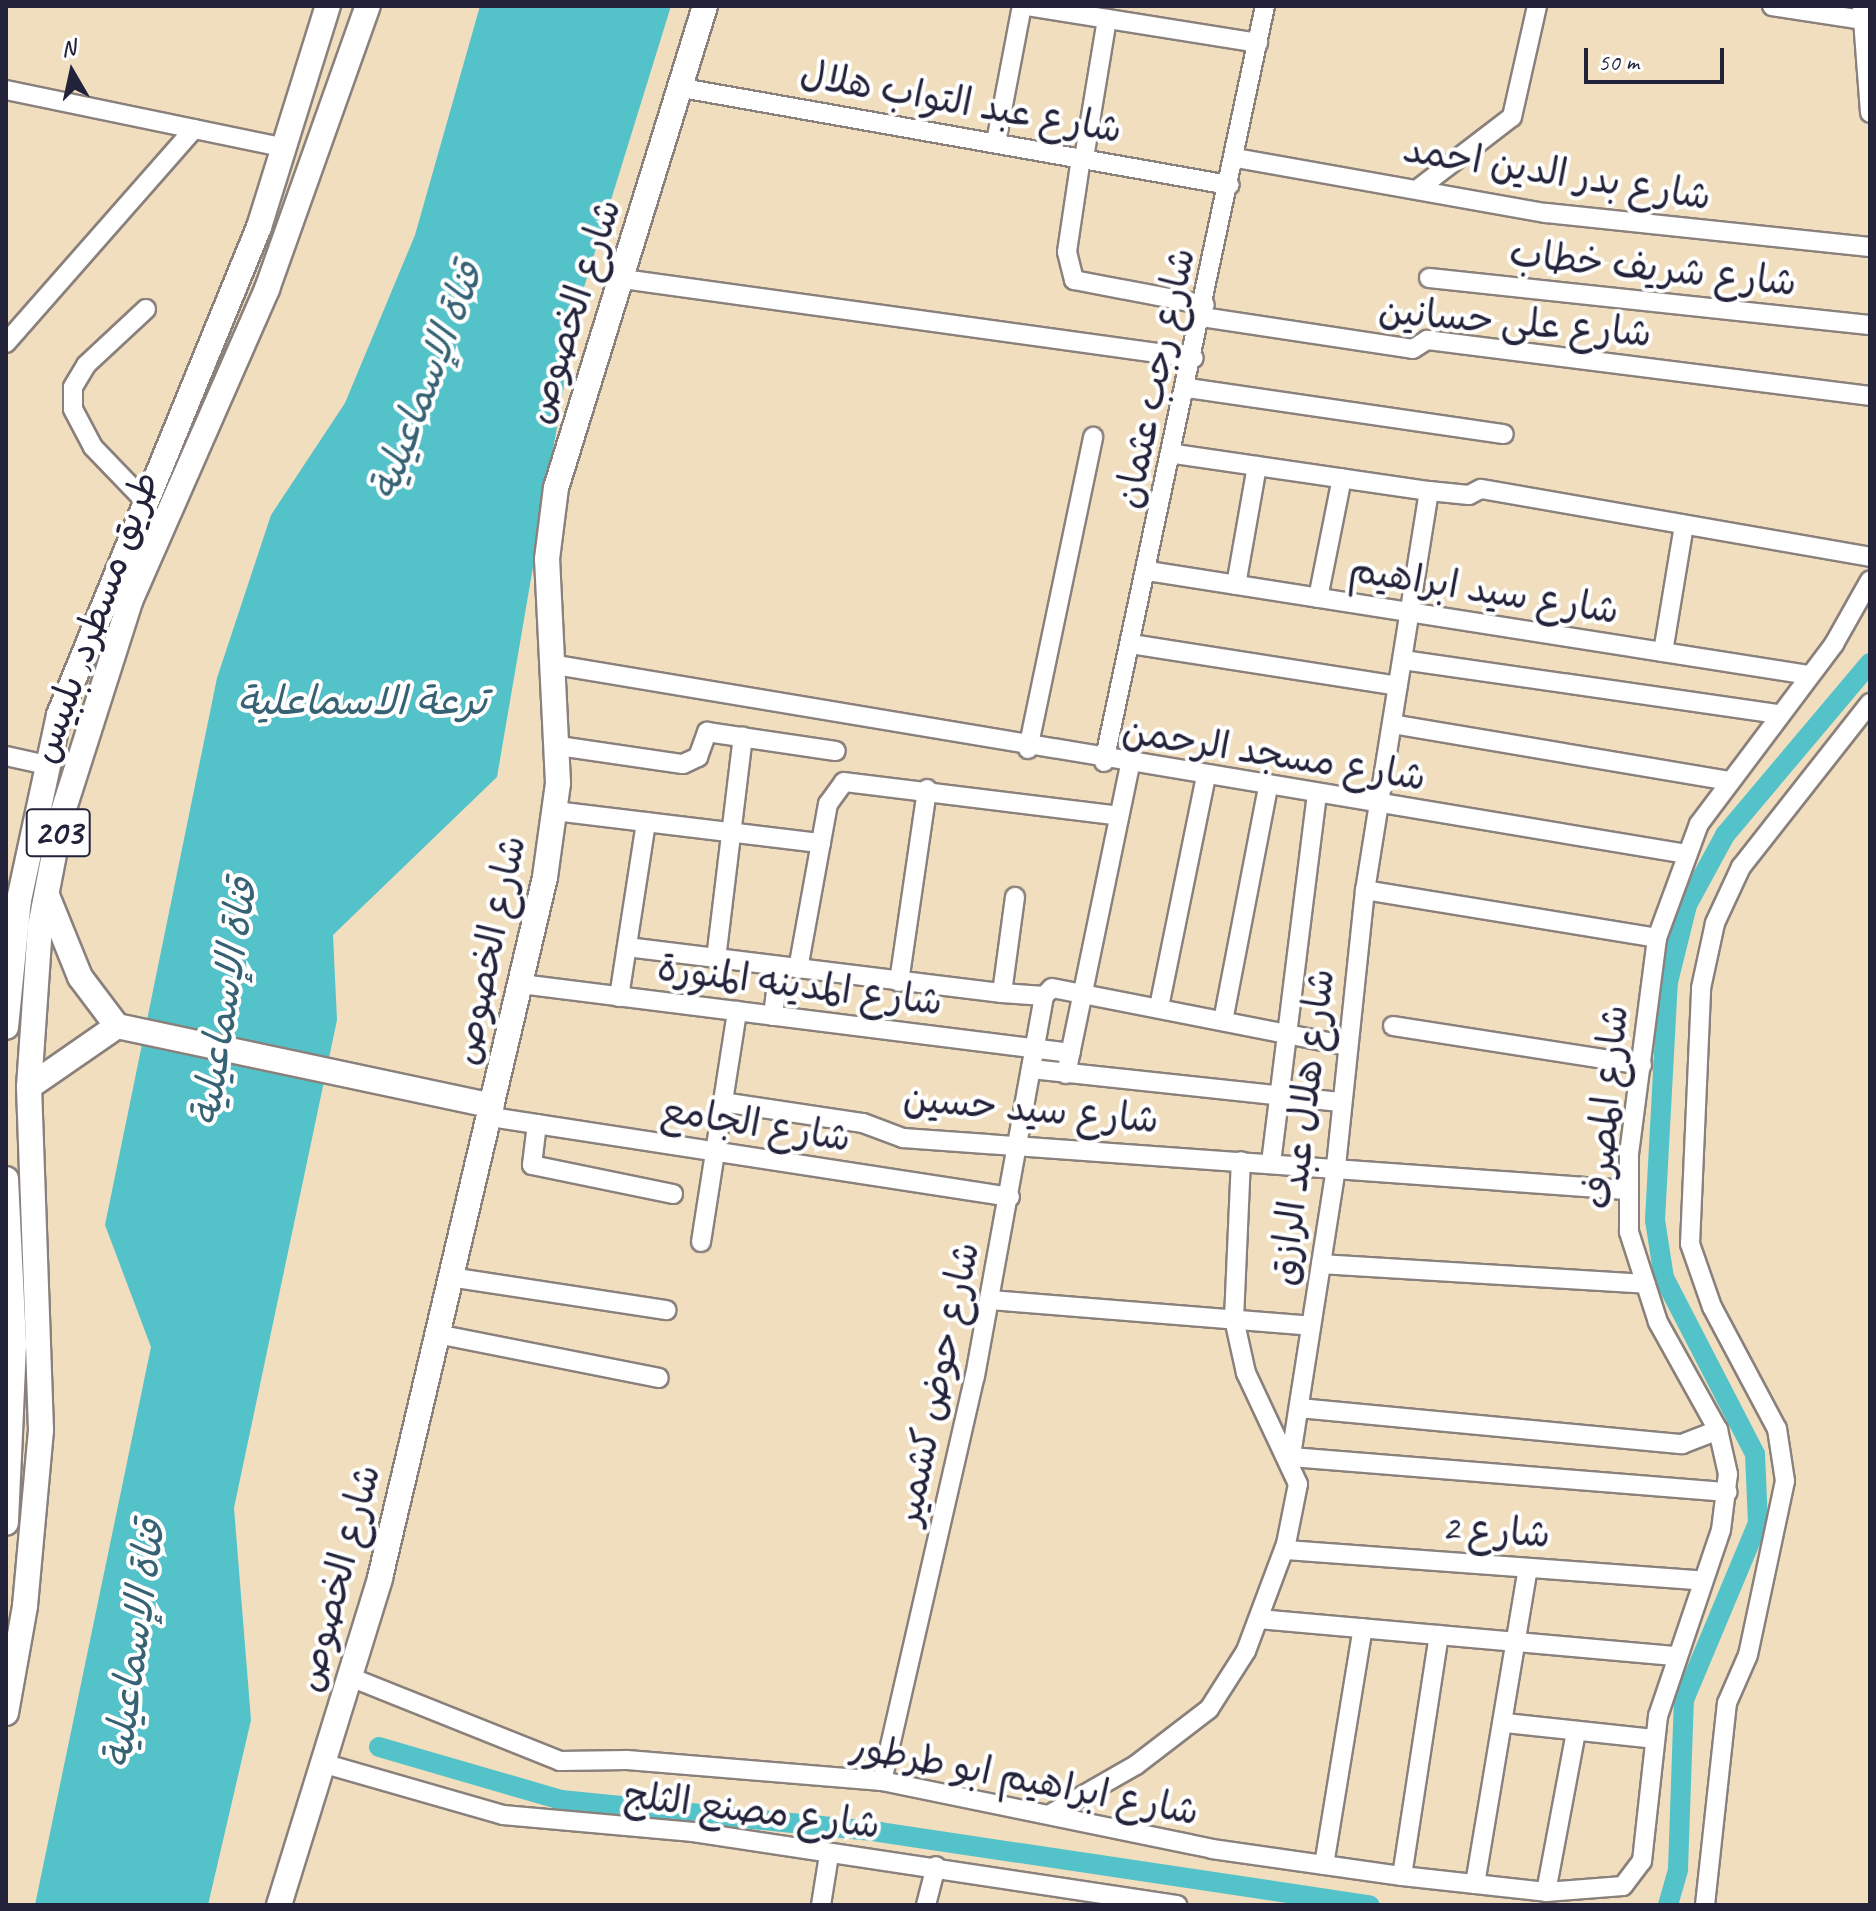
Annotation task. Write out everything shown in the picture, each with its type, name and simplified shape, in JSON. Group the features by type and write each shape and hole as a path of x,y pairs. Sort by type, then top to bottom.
{"main road":[{"name":"طريق مسطرد, بلبيس","path":"6,1027 19,900 47,765 79,652 229,305 286,148 328,6"},
{"name":"طريق مسطرد, بلبيس","path":"6,1713 25,1606 41,1430 29,1087 46,892 72,778 131,599 267,289 368,6"},
{"name":"شارع الخصوص","path":"279,1905 350,1677 437,1334 521,984 555,811 559,746 548,522 705,6"},
{"path":"46,892 66,950 119,1026 448,1095 492,1111"},
{"path":"29,1087 119,1026"},
{"path":"6,1179 14,1345 6,1523"}],"street":[{"path":"996,142 1025,6 1258,43"},
{"name":"شارع رجب عثمان","path":"1104,762 1175,454 1265,6"},
{"path":"1418,189 1512,117 1537,6"},
{"path":"1772,6 1862,13 1870,113"},
{"path":"1082,158 1107,19"},
{"name":"شارع عبد التواب هلال","path":"682,88 1229,185"},
{"path":"6,90 286,148"},
{"path":"6,343 194,129"},
{"name":"شارع على حسانين","path":"1082,158 1067,252 1074,280 1203,311 1413,349 1427,340 1870,396"},
{"name":"شارع بدر الدين احمد","path":"1236,158 1546,213 1870,247"},
{"name":"شارع شريف خطاب","path":"1429,278 1870,325"},
{"path":"623,279 1194,358"},
{"path":"144,500 93,447 73,409 73,387 86,365 146,309"},
{"path":"1188,388 1504,434"},
{"path":"1028,749 1093,437"},
{"path":"1175,454 1429,491 1466,495 1481,489 1870,557"},
{"path":"1236,585 1257,466"},
{"path":"1318,598 1342,478"},
{"name":"شارع هلال عبد الرازق","path":"1291,1457 1336,1168 1340,1102 1365,890 1429,491"},
{"path":"1663,652 1684,525"},
{"name":"شارع سيد ابراهيم","path":"1148,571 1808,675"},
{"name":"شارع المصرف","path":"1642,1861 1654,1739 1676,1656 1703,1581 1728,1492 1718,1430 1645,1284 1626,1190 1657,938 1687,854 1730,781 1808,675 1870,580"},
{"path":"1131,644 1398,686"},
{"path":"1403,660 1780,714"},
{"name":"شارع مسجد الرحمن","path":"556,665 1104,762 1687,854"},
{"path":"1705,1905 1727,1703 1748,1655 1785,1481 1777,1429 1712,1307 1690,1244 1701,988 1715,923 1741,867 1862,724 1870,703"},
{"path":"1392,724 1730,781"},
{"path":"559,746 683,764 698,757 704,733 836,751"},
{"path":"716,959 743,737"},
{"path":"6,756 47,765"},
{"path":"1066,1074 1130,766"},
{"path":"1159,1007 1206,777"},
{"path":"773,1016 833,793 852,779 1119,816"},
{"path":"1223,1021 1268,787"},
{"path":"899,982 927,789"},
{"path":"1271,1163 1317,795"},
{"path":"555,811 821,843"},
{"path":"619,997 646,822"},
{"path":"1365,890 1657,938"},
{"path":"1002,993 1015,897"},
{"path":"627,947 1002,993 1083,994 1347,1046"},
{"name":"شارع المدينه المنورة","path":"521,984 1071,1053"},
{"name":"شارع حوض كشمير","path":"882,1781 990,1300 1046,992"},
{"path":"701,1242 737,1011"},
{"path":"1393,1026 1642,1065"},
{"path":"1031,1069 1340,1102"},
{"name":"شارع سيد حسين","path":"722,1102 863,1123 903,1138 1626,1190"},
{"name":"شارع الجامع","path":"492,1111 537,1124 1010,1197"},
{"path":"537,1124 532,1165 673,1194"},
{"path":"1052,1813 1136,1765 1209,1709 1259,1619 1285,1550 1297,1505 1291,1457 1246,1373 1234,1319 1241,1161"},
{"path":"1321,1264 1645,1284"},
{"path":"450,1277 666,1310"},
{"path":"990,1300 1311,1326"},
{"path":"437,1334 659,1378"},
{"path":"1299,1408 1682,1444 1718,1430"},
{"path":"1291,1457 1728,1492"},
{"name":"شارع 2","path":"1285,1550 1703,1581"},
{"path":"1475,1884 1505,1723 1528,1568"},
{"path":"1259,1619 1676,1656"},
{"path":"1324,1865 1363,1628"},
{"path":"1402,1876 1439,1635"},
{"name":"شارع ابراهيم ابو طرطور","path":"350,1677 560,1761 627,1760 882,1781 1324,1865 1546,1892 1602,1892 1623,1886 1642,1861"},
{"path":"1505,1723 1654,1739"},
{"path":"1546,1892 1576,1731"},
{"name":"شارع مصنع الثلج","path":"322,1763 503,1815 693,1832 829,1855 936,1866 1178,1905"},
{"path":"821,1905 829,1855"},
{"path":"926,1905 936,1866"}],"water":[{"name":"ترعة الاسماعلية","path":"480,6 671,6 577,310 497,777 333,935 337,1020 234,1508 251,1720 208,1905 35,1905 151,1347 105,1225 217,678 271,515 345,403 415,235"}],"waterway":[{"path":"1668,1905 1678,1869 1684,1700 1758,1523 1755,1454 1664,1278 1655,1220 1668,982 1687,905 1725,835 1870,663"},
{"path":"379,1747 561,1800 879,1832 1370,1905"}],"water label":[{"name":"قناة الإسماعيلية","path":"426,381"},
{"name":"قناة الإسماعيلية","path":"224,1002"},
{"name":"قناة الإسماعيلية","path":"134,1644"}]}
